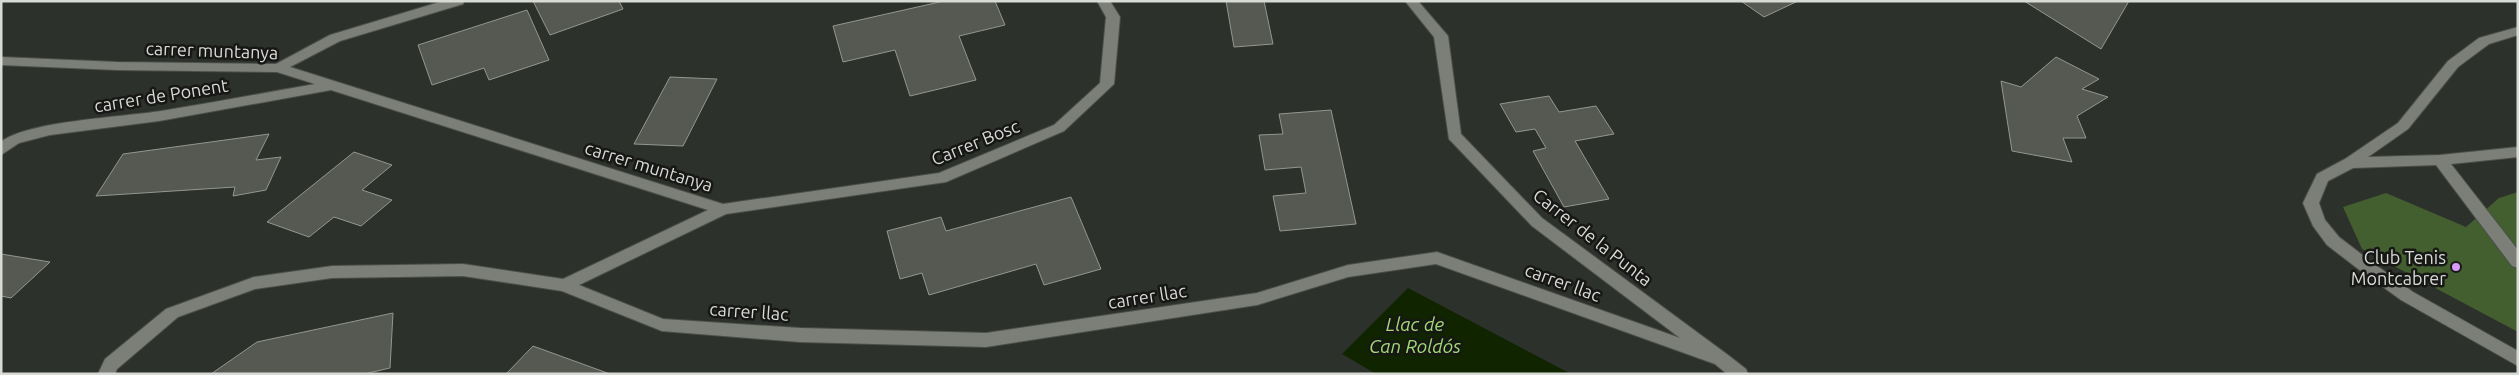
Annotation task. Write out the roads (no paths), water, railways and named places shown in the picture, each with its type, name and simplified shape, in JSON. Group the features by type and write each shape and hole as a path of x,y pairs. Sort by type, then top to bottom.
{"street":[{"path":"278,68 335,38 458,1"},
{"name":"Carrer Bosc","path":"724,209 941,178 1058,128 1107,84 1113,17 1103,1"},
{"name":"Carrer de la Punta","path":"1410,1 1441,36 1454,136 1537,222 1740,374"},
{"path":"2518,32 2484,41 2453,64 2403,126 2350,163 2322,178 2311,203 2318,222 2333,241 2407,296 2518,359"},
{"name":"carrer muntanya","path":"1,61 117,66 278,68 330,87 724,209"},
{"name":"carrer de Ponent","path":"1,150 14,139 50,130 158,116 330,87"},
{"path":"2350,163 2440,160 2518,152"},
{"path":"2440,160 2518,262"},
{"name":"carrer muntanya","path":"564,285 724,209"},
{"name":"carrer llac","path":"564,285 662,325 800,335 986,340 1257,300 1348,271 1437,258 1722,360"},
{"path":"106,374 111,364 172,313 254,282 332,272 463,270 564,285"}],"water":[{"name":"Llac de Can Roldós","path":"1408,288 1571,374 1376,374 1342,354"}],"place":[{"name":"Club Tenis Montcabrer","path":"2456,267"}]}
